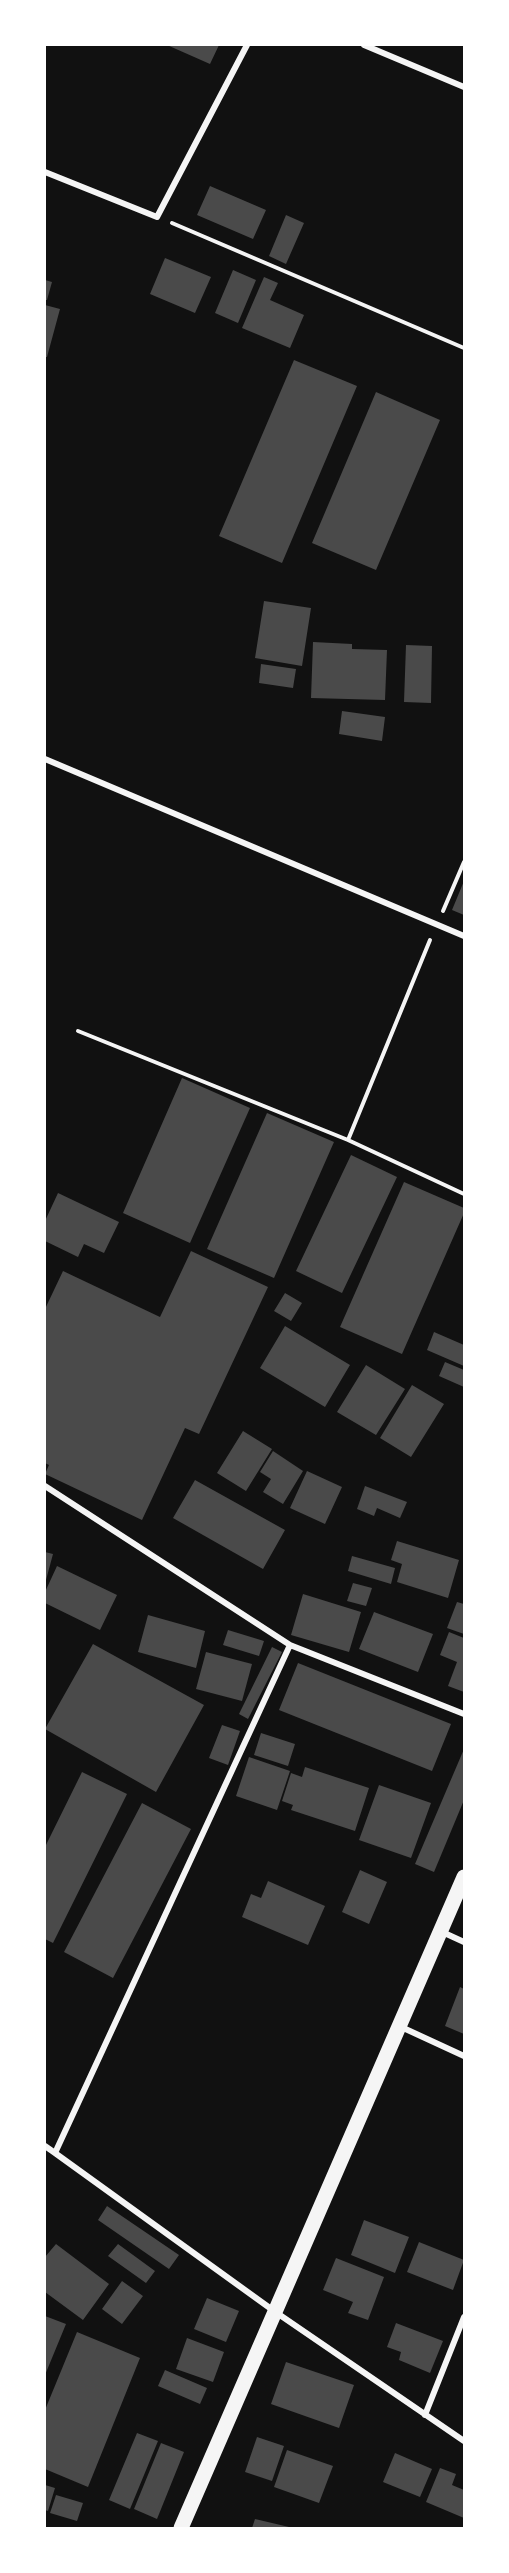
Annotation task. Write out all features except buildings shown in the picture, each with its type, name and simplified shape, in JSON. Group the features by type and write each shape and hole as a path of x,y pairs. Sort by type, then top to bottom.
{"main road":[{"path":"181,2528 464,1877"}],"street":[{"path":"45,172 157,217 247,45"},
{"path":"364,45 464,87"},
{"path":"45,759 464,936"},
{"path":"45,1486 290,1645 464,1714"},
{"path":"55,2153 290,1645"},
{"path":"440,1931 464,1942"},
{"path":"399,2026 464,2056"},
{"path":"45,2146 274,2311 464,2441"},
{"path":"425,2415 464,2317"}],"path":[{"path":"157,217 464,348"},
{"path":"348,1140 464,862"},
{"path":"78,1031 348,1140 464,1194"}]}
